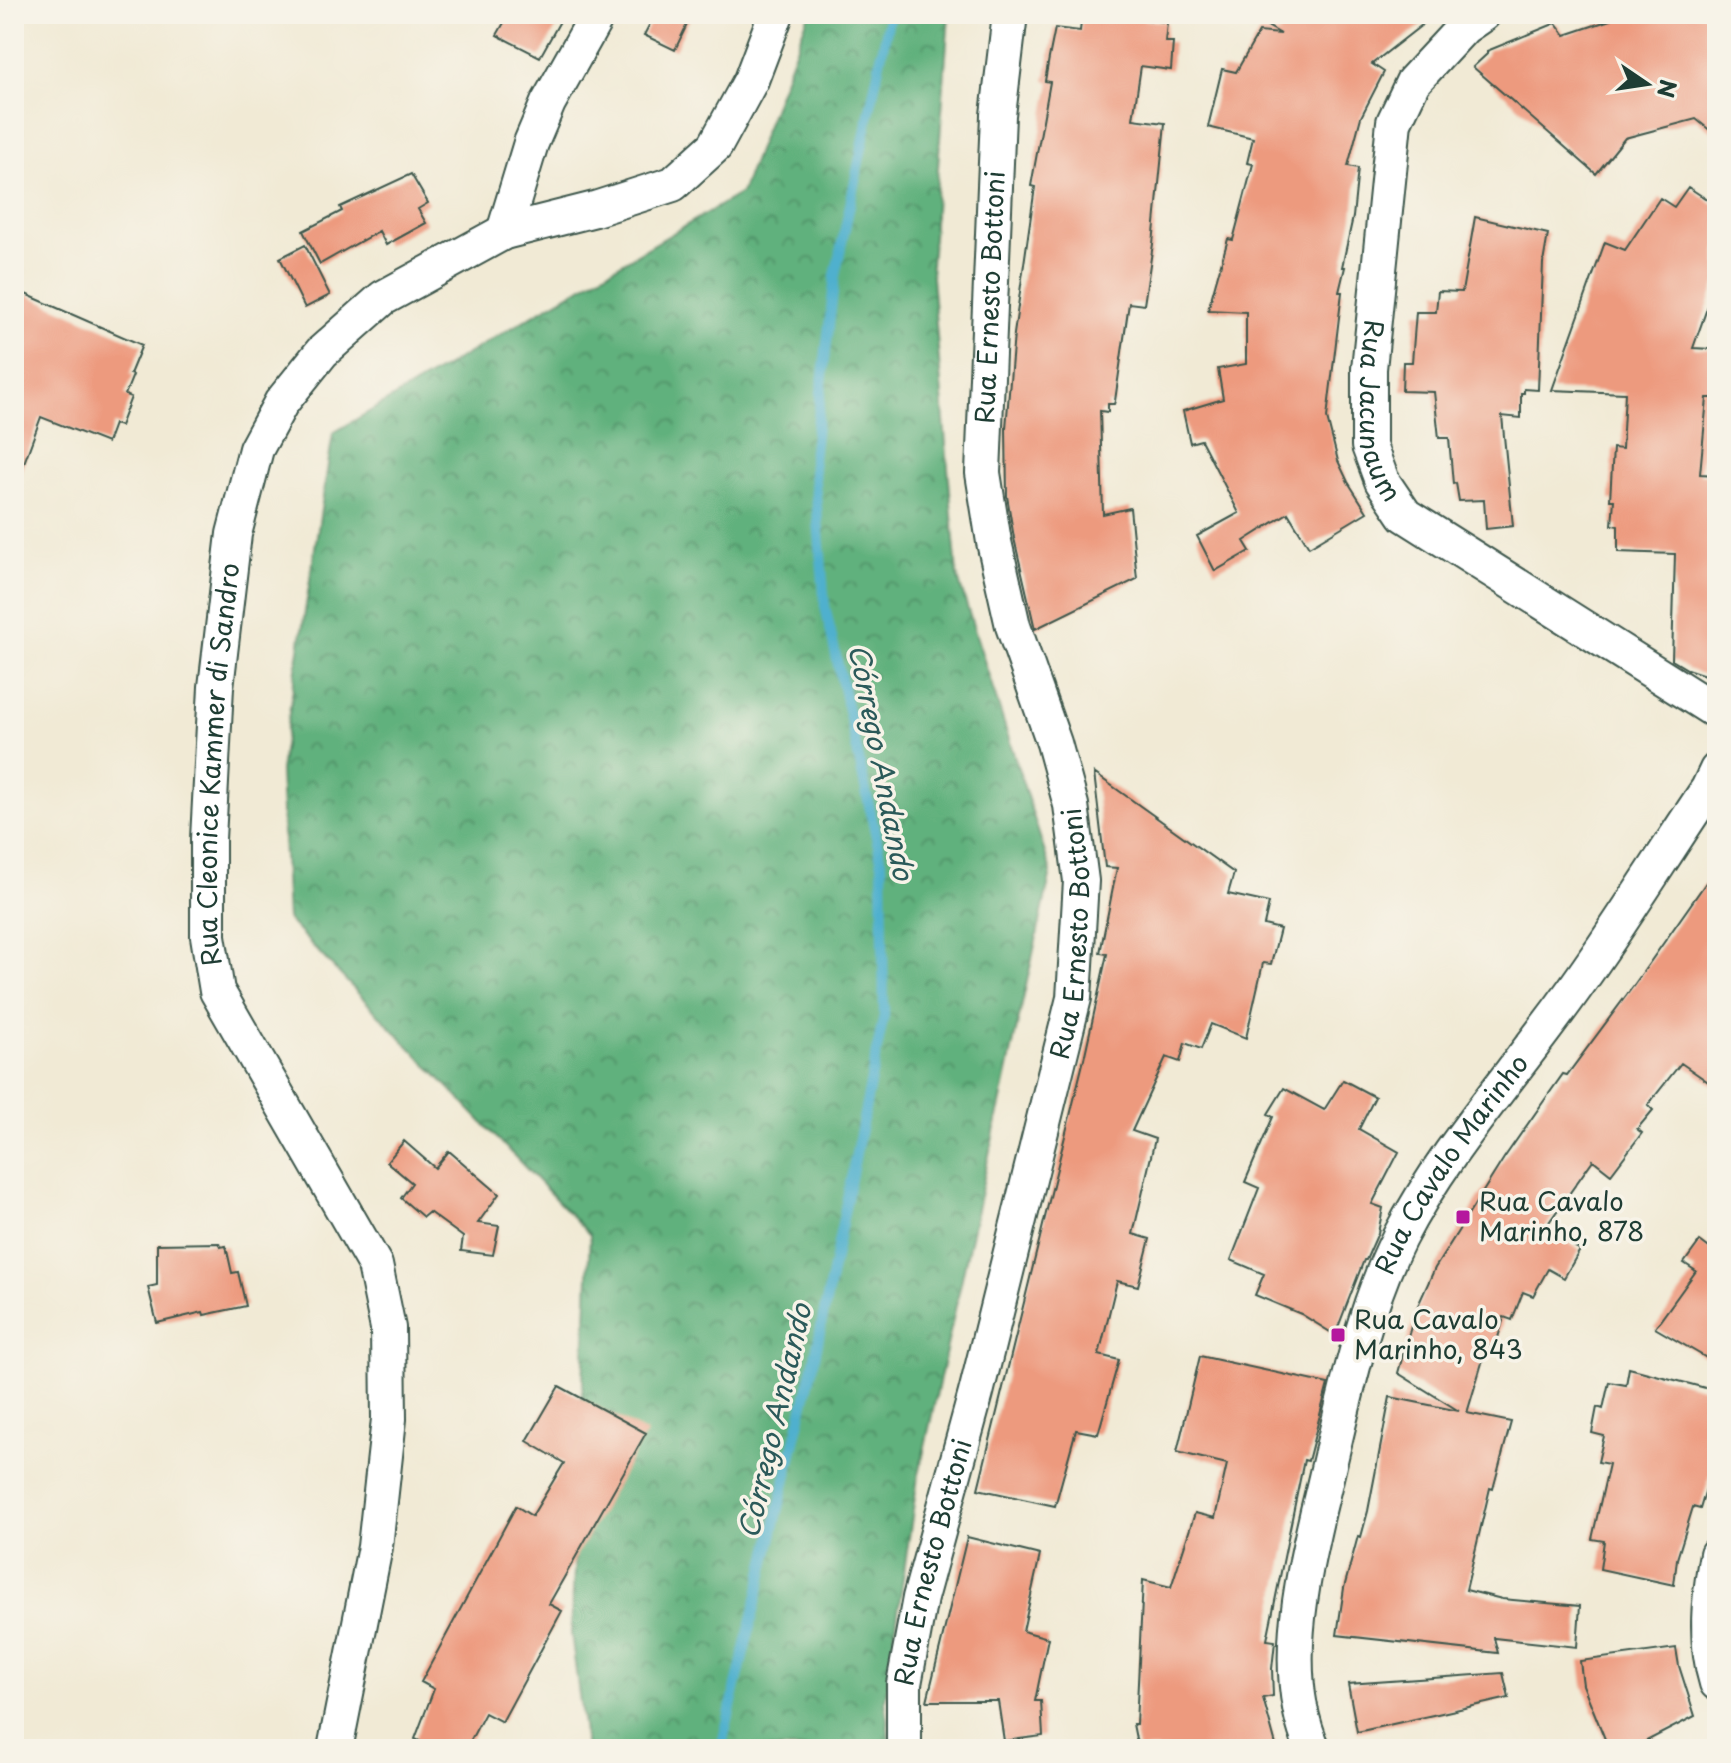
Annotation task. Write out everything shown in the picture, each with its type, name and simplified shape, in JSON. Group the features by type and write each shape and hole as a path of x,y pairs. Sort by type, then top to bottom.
{"street":[{"path":"504,232 548,103 598,14"},
{"name":"Rua Cleonice Kammer di Sandro","path":"335,1749 375,1547 389,1419 388,1328 375,1265 217,991 208,936 208,839 216,687 234,534 256,449 281,403 322,352 383,298 504,232 595,209 673,184 715,146 751,80 776,14"},
{"name":"Rua Ernesto Bottoni","path":"904,1749 904,1684 920,1598 976,1393 1074,998 1081,881 1071,805 1054,743 1013,626 994,542 983,473 998,115 1010,14"},
{"name":"Rua Jacunaum","path":"1483,14 1464,27 1413,82 1394,122 1369,369 1369,446 1382,481 1405,515 1717,712"},
{"name":"Rua Cavalo Marinho","path":"1313,1749 1305,1731 1297,1681 1297,1615 1312,1536 1355,1360 1398,1241 1422,1197 1468,1128 1546,1028 1708,789 1717,770"},
{"path":"1717,1554 1708,1616 1710,1660 1717,1683"}],"green space":[{"path":"809,14 949,14 931,265 957,575 1051,872 917,1483 885,1700 890,1749 586,1749 571,1633 590,1235 287,919 280,771 333,433 741,193"}],"building":[{"path":"509,14 564,14 540,57 497,35"},
{"path":"655,14 692,14 675,50 644,35"},
{"path":"1082,14 1167,22 1165,42 1173,42 1171,70 1141,66 1133,119 1165,123 1153,244 1144,305 1129,303 1115,401 1108,404 1108,412 1100,411 1103,514 1130,508 1137,579 1035,629 1007,496 1006,428 1014,334 1035,187 1031,186 1050,82 1045,81 1049,58 1055,28 1080,31"},
{"path":"1247,14 1436,14 1372,64 1384,72 1361,117 1348,166 1358,168 1353,217 1342,267 1345,267 1339,292 1342,292 1327,418 1338,461 1367,512 1309,547 1288,513 1244,541 1250,551 1215,571 1197,536 1239,513 1201,440 1190,443 1183,411 1223,399 1218,369 1246,364 1246,312 1208,310 1228,239 1233,240 1253,164 1247,163 1253,138 1208,127 1222,69 1236,72 1259,32 1281,34"},
{"path":"1608,14 1717,14 1717,136 1696,119 1625,138 1596,174 1473,67 1487,51 1556,23 1565,35 1610,20"},
{"path":"411,174 428,203 418,209 426,223 386,245 379,231 320,264 303,231 342,211 340,207"},
{"path":"1688,187 1717,206 1717,280 1693,348 1717,352 1717,398 1707,398 1700,474 1717,475 1717,679 1687,669 1672,660 1675,554 1618,552 1618,526 1612,525 1614,500 1610,500 1613,448 1622,449 1625,393 1552,390 1605,242 1625,250 1660,198 1674,207"},
{"path":"1475,217 1548,234 1543,263 1538,390 1524,389 1521,393 1521,418 1502,416 1513,526 1486,529 1484,500 1459,501 1456,483 1453,484 1449,438 1439,438 1434,392 1402,391 1403,362 1412,362 1416,312 1436,312 1438,291 1462,292"},
{"path":"305,245 330,295 305,308 280,258"},
{"path":"14,289 142,345 125,395 131,397 120,426 114,424 107,443 41,417 17,482 14,482"},
{"path":"1094,773 1234,873 1228,894 1269,903 1264,925 1280,929 1271,964 1263,963 1246,1038 1211,1024 1201,1049 1185,1043 1180,1062 1166,1057 1132,1131 1155,1139 1133,1234 1150,1239 1138,1286 1117,1281 1099,1355 1119,1360 1098,1434 1076,1430 1055,1506 978,1489 1107,954 1100,953 1117,868 1105,867"},
{"path":"1717,867 1717,1088 1681,1063 1648,1105 1653,1110 1637,1129 1642,1133 1611,1174 1593,1160 1545,1228 1580,1250 1564,1278 1548,1269 1533,1296 1523,1292 1512,1320 1504,1317 1495,1348 1487,1346 1467,1413 1511,1422 1493,1489 1490,1488 1466,1590 1502,1599 1580,1606 1577,1647 1494,1638 1498,1653 1337,1635 1344,1588 1368,1511 1390,1397 1459,1411 1398,1373 1415,1312 1435,1268 1548,1095 1563,1074 1567,1075 1634,985"},
{"path":"1343,1080 1375,1097 1359,1129 1399,1152 1372,1204 1383,1208 1378,1233 1364,1260 1335,1335 1301,1314 1255,1295 1264,1274 1231,1260 1259,1188 1245,1182 1273,1117 1268,1114 1284,1088 1324,1110"},
{"path":"404,1141 435,1168 449,1151 499,1194 478,1223 499,1226 493,1255 461,1251 463,1237 429,1212 423,1217 401,1198 412,1183 387,1162"},
{"path":"1700,1241 1712,1250 1717,1243 1717,1364 1655,1328 1696,1271 1684,1263"},
{"path":"219,1243 220,1247 226,1246 232,1273 238,1272 246,1306 157,1323 148,1287 157,1285 157,1244"},
{"path":"1200,1356 1328,1384 1308,1461 1304,1460 1267,1640 1275,1641 1273,1696 1263,1698 1277,1749 1138,1749 1133,1724 1136,1724 1143,1580 1171,1587 1195,1513 1215,1518 1227,1464 1177,1452"},
{"path":"1629,1368 1717,1391 1717,1452 1700,1509 1693,1507 1677,1559 1674,1585 1600,1569 1604,1541 1592,1539 1609,1464 1598,1462 1604,1436 1592,1433 1597,1407 1603,1409 1609,1382 1626,1385"},
{"path":"559,1386 646,1433 549,1604 562,1611 502,1722 485,1713 466,1749 437,1749 415,1739 434,1689 421,1682 516,1506 532,1516 564,1463 527,1441"},
{"path":"967,1537 1040,1555 1023,1631 1048,1638 1035,1701 1041,1701 1043,1736 1004,1741 998,1701 927,1701"},
{"path":"1676,1648 1695,1716 1631,1749 1609,1749 1583,1685 1580,1661"},
{"path":"1503,1673 1509,1698 1357,1732 1348,1684"}],"waterway":[{"name":"Córrego Andando","path":"724,1749 723,1740 814,1362 884,1015 882,864 825,606 813,459 835,276 890,14"}],"place":[{"name":"Rua Cavalo Marinho, 878","path":"1463,1217"},
{"name":"Rua Cavalo Marinho, 843","path":"1338,1335"}]}
